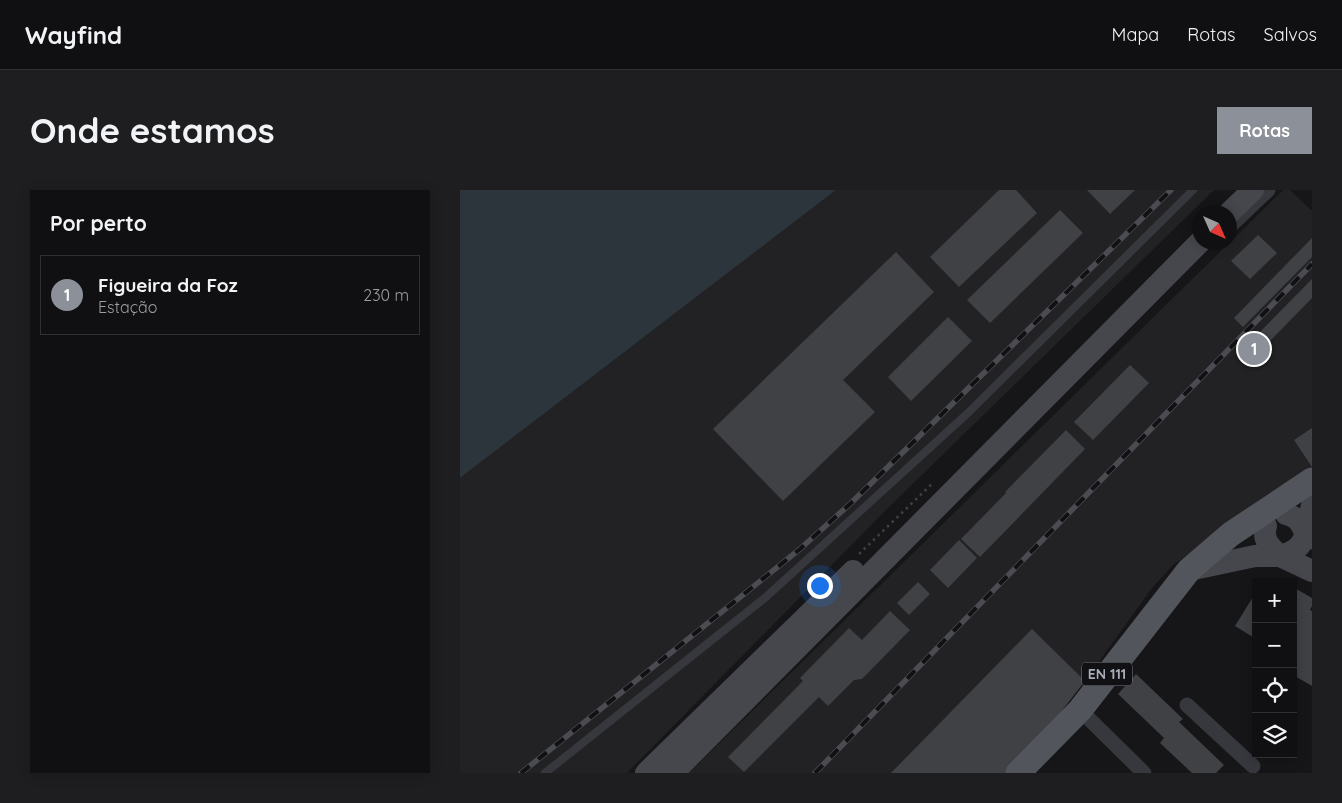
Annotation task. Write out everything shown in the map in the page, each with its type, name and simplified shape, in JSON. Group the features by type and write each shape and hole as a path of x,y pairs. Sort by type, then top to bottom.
{"main road":[{"path":"1237,206 1253,190"},
{"path":"674,773 1192,250"},
{"path":"646,773 809,613 1138,304"},
{"name":"EN 111","path":"1274,516 1312,480"},
{"name":"EN 111","path":"1018,773 1080,710 1190,570 1232,534 1312,498"},
{"path":"1309,540 1312,505"},
{"path":"1309,540 1299,521 1294,516 1274,516 1264,531 1267,543 1280,556 1312,571"},
{"path":"1190,570 1255,556 1280,556 1290,553 1309,540"}],"street":[{"path":"1237,220 1268,190"},
{"path":"1138,304 1166,288 1205,250"},
{"path":"1187,705 1253,770"},
{"path":"1080,710 1144,773"}],"lane":[{"path":"545,773 766,597 969,412 1193,190"}],"shaded area":[{"path":"460,190 836,190 460,478"},
{"path":"836,190 1214,190 1199,205 1192,205 1192,211 884,512 627,773 460,773 460,478"},
{"path":"1283,190 1290,190 1312,210 1312,470 1173,565 1152,588 1085,681 1049,727 1005,773 689,773 1222,250 1237,250 1237,235"}],"building":[{"path":"999,190 1016,190 1037,213 959,287 930,257"},
{"path":"1087,190 1135,190 1110,214"},
{"path":"1060,210 1083,233 990,323 967,300"},
{"path":"1258,235 1277,253 1250,279 1231,261"},
{"path":"1312,238 1312,257 1243,327 1234,318"},
{"path":"896,252 934,292 843,380 875,412 783,501 713,429"},
{"path":"1312,279 1312,298 1264,347 1254,338"},
{"path":"948,317 972,341 911,401 888,377"},
{"path":"1130,365 1149,383 1093,440 1074,422"},
{"path":"1312,428 1312,467 1294,440"},
{"path":"1066,430 1085,449 980,557 961,539"},
{"path":"959,540 977,558 948,588 930,570"},
{"path":"918,582 930,594 909,615 897,603"},
{"path":"1297,589 1312,598 1310,610 1312,611 1312,686 1297,677"},
{"path":"1252,598 1252,637 1235,626"},
{"path":"890,611 910,630 862,679 854,680 828,706 819,697 744,772 728,757 803,681 800,678 849,628 862,640"},
{"path":"1032,629 1085,681 1049,727 1005,773 891,773"},
{"path":"1136,674 1183,719 1179,722 1224,765 1216,773 1192,773 1160,743 1164,738 1118,694"}],"railway":[{"path":"521,773 800,549 851,503 1171,190"},
{"path":"815,773 1312,264"}],"place":[{"name":"Figueira da Foz","path":"1254,349"}]}
